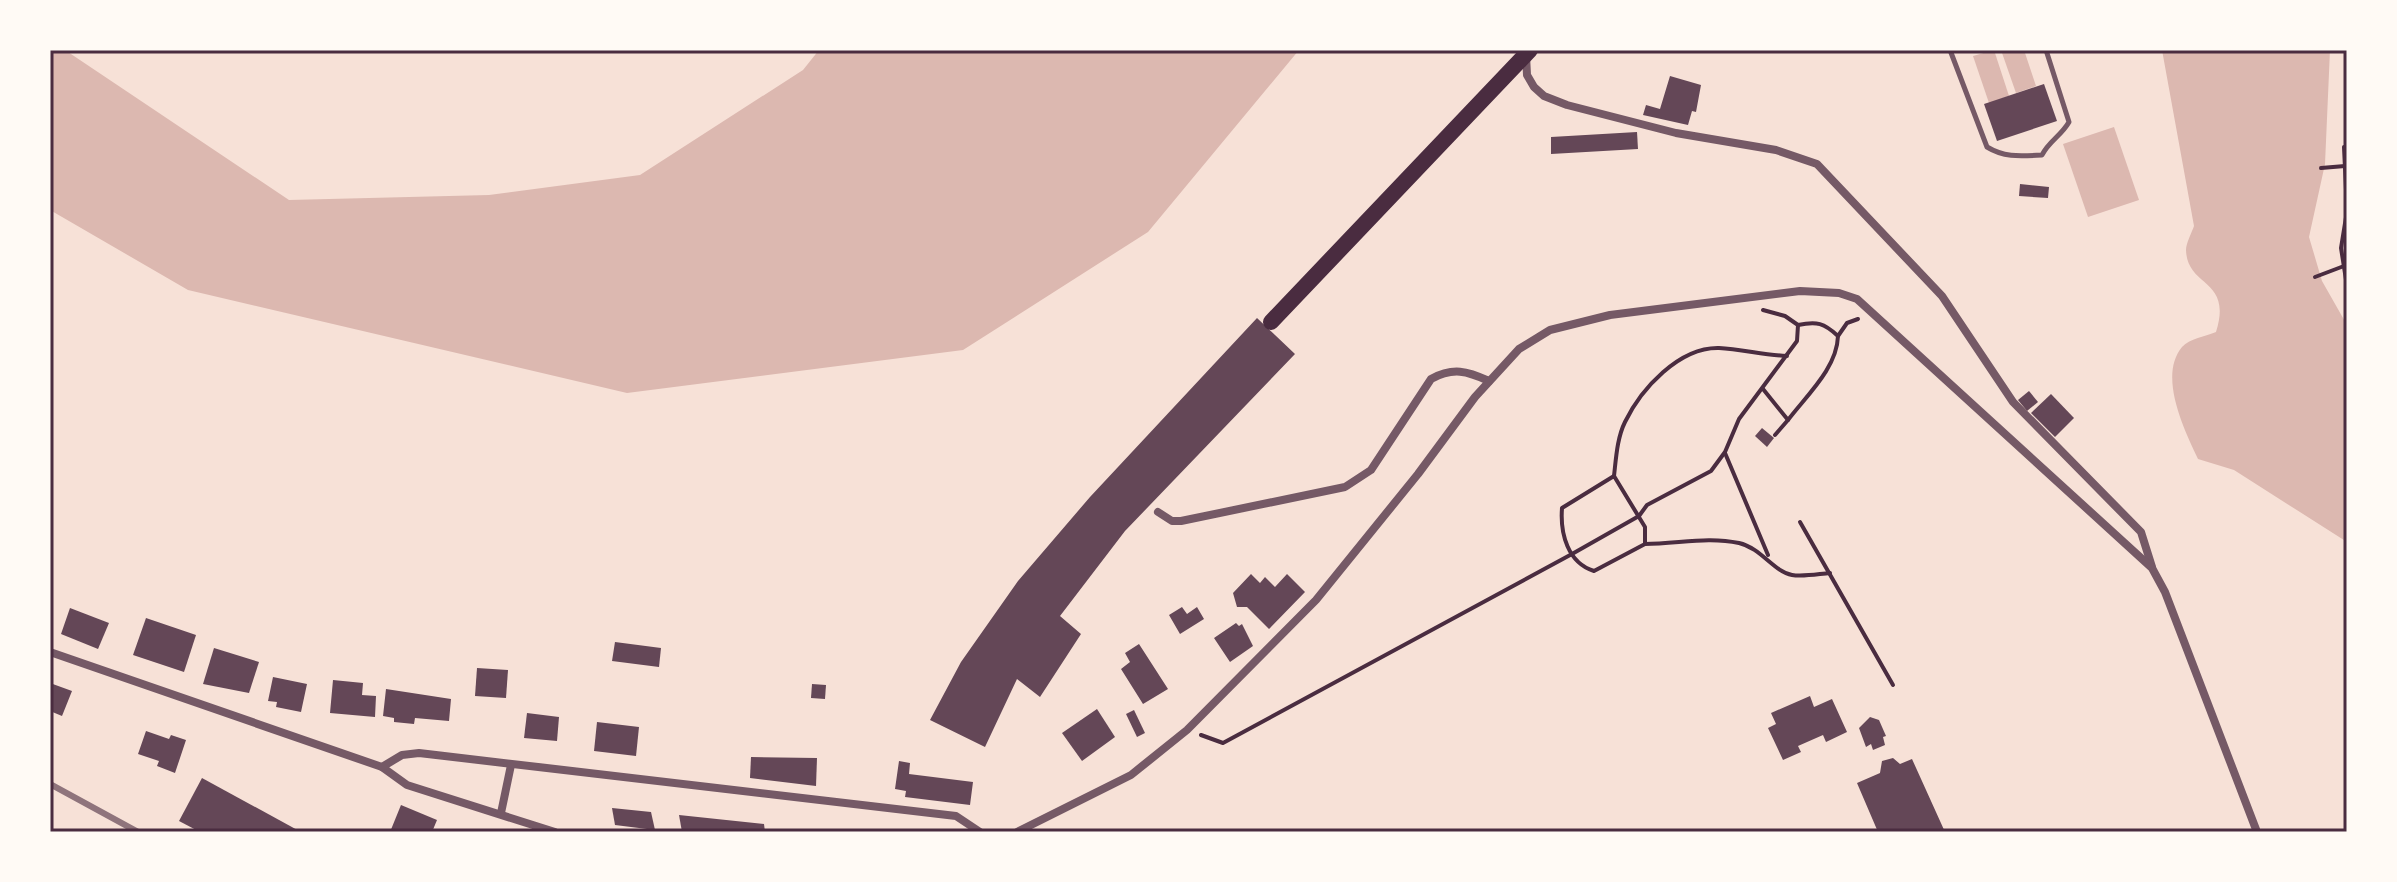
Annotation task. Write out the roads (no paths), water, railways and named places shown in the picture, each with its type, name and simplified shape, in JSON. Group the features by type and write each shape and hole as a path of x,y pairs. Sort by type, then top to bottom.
{"main road":[{"path":"1271,322 1529,50"}],"street":[{"path":"1529,50 1525,65 1534,87 1567,105 1676,133 1776,150 1817,164 1942,296 2013,402 2141,532 2152,568 2165,592 2257,832"},
{"path":"1017,832 1131,775 1187,730 1316,600 1489,381 1519,349 1550,330 1610,315 1800,291 1839,293 1866,307 2152,568"},
{"path":"1158,512 1172,521 1181,521 1345,487 1371,470 1431,379 1446,371 1466,370 1489,381"},
{"path":"50,652 382,767 407,785 555,832"},
{"path":"382,767 402,755 419,753 956,816 980,832"},
{"path":"501,813 511,765"}],"lane":[{"path":"1950,50 1987,147 2001,156 2018,156 2042,155 2049,142 2061,135 2069,122 2046,50"}],"railway":[{"path":"50,784 138,832"}]}
